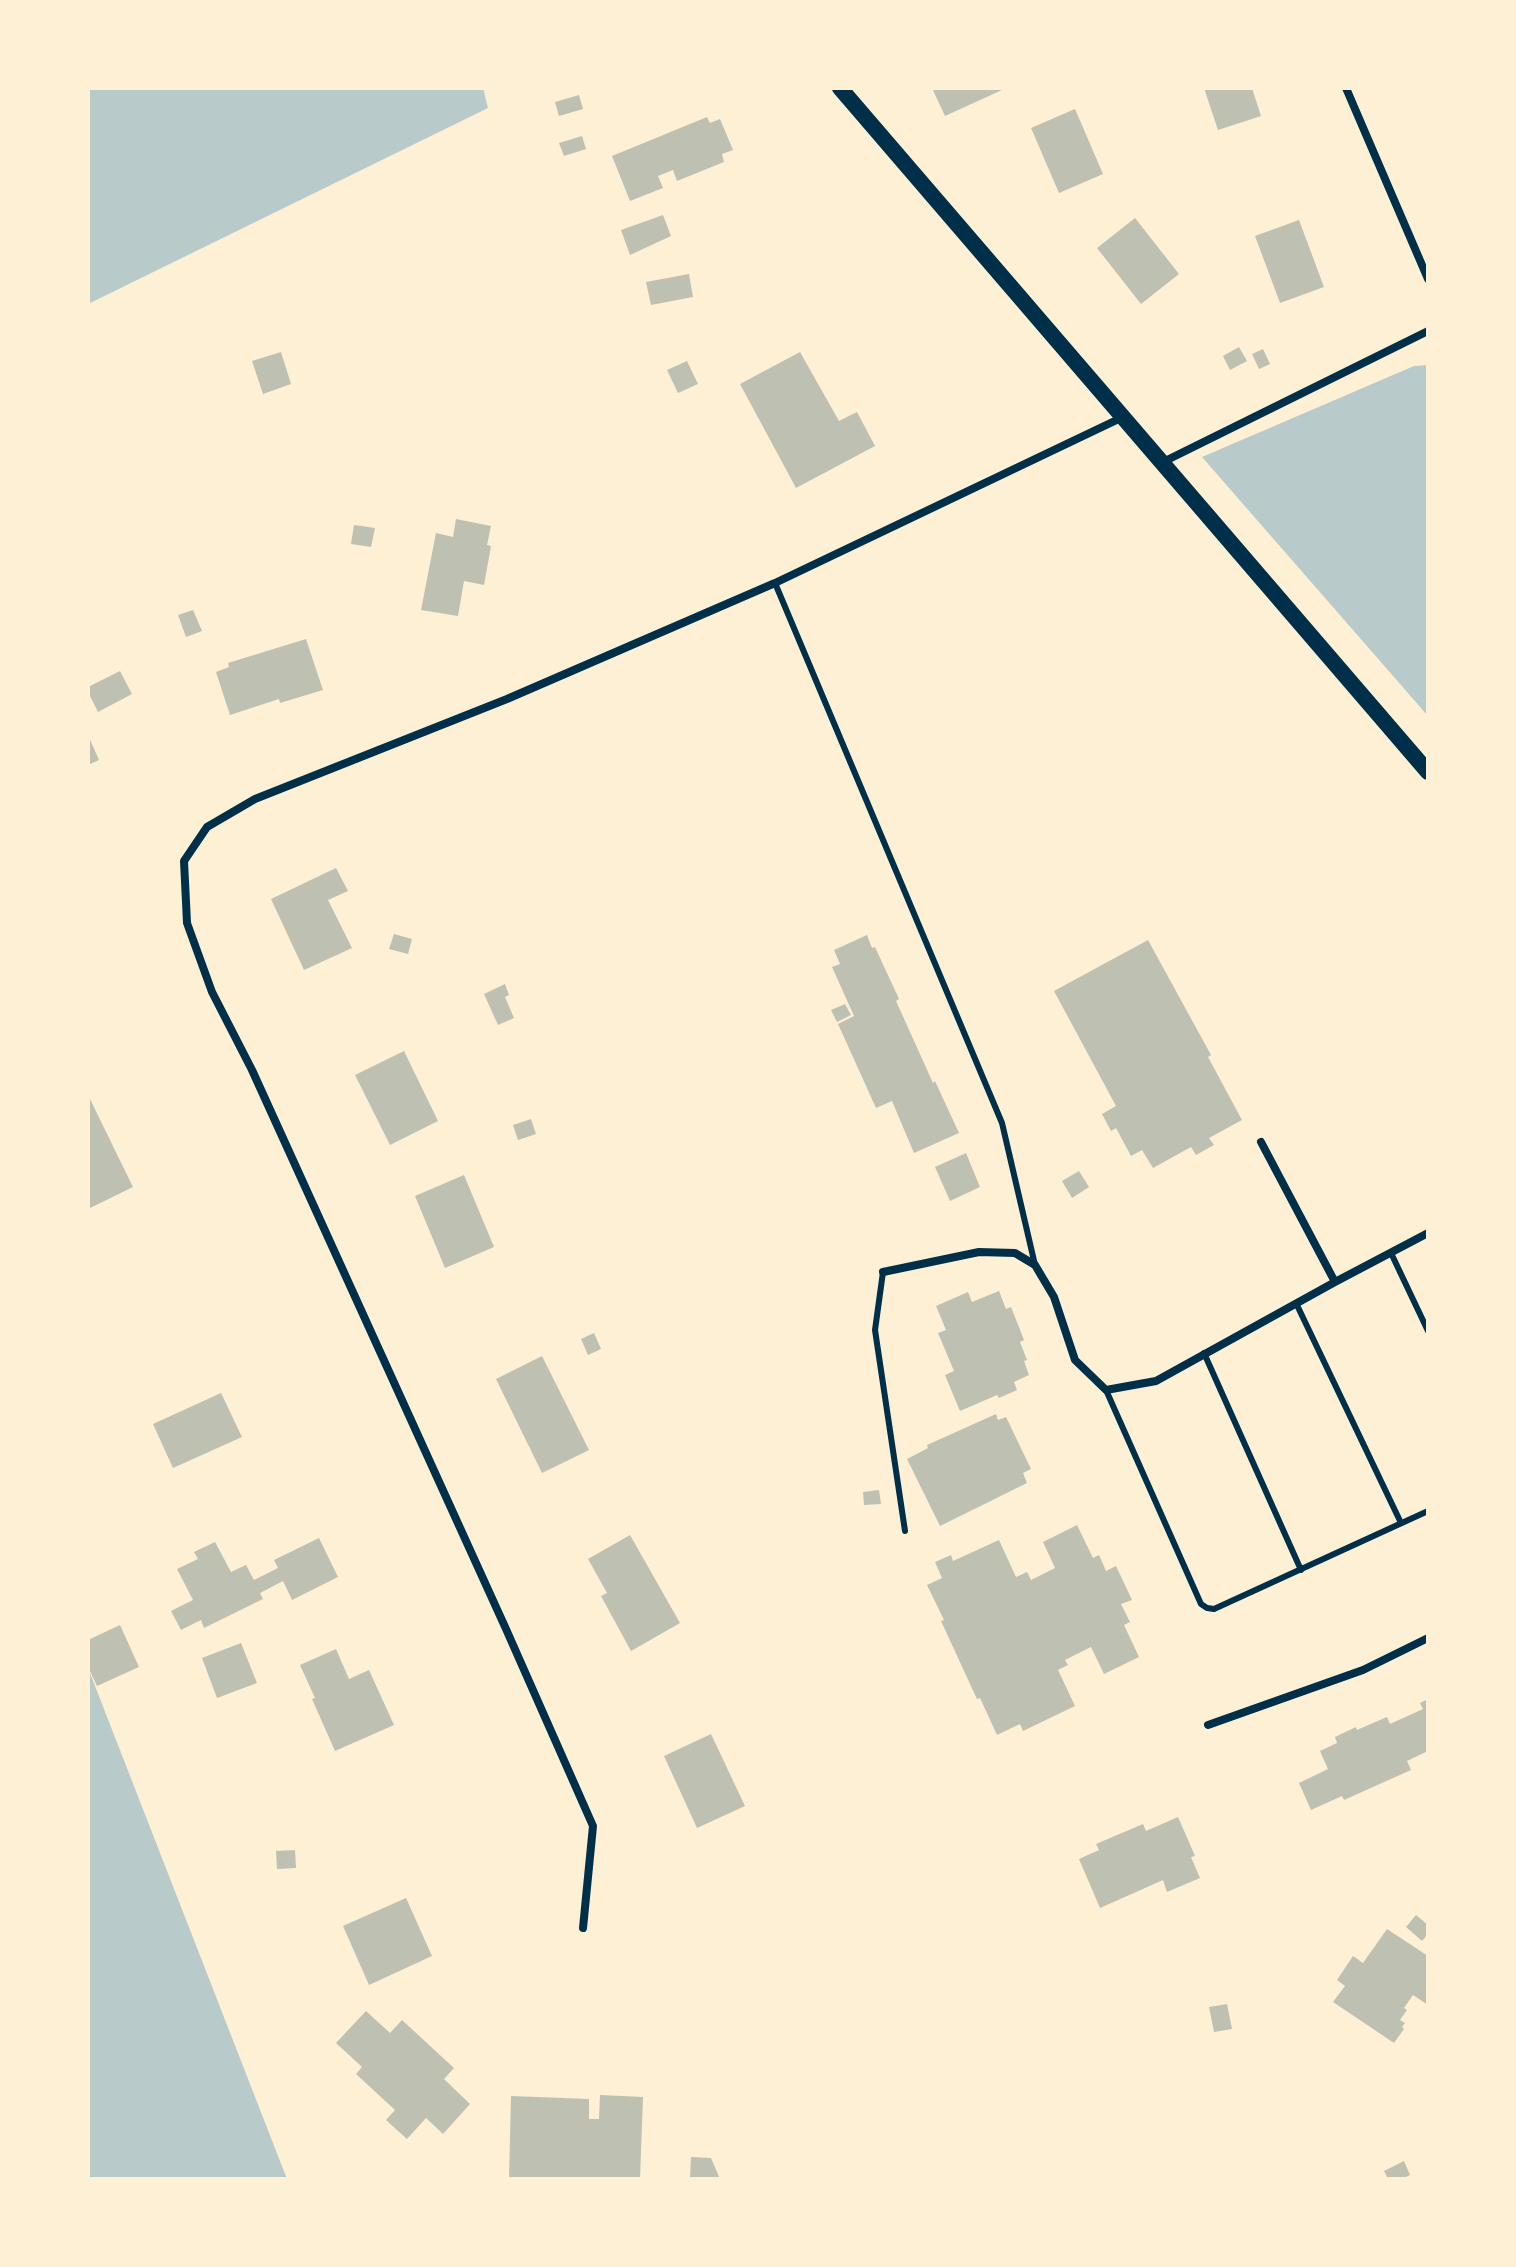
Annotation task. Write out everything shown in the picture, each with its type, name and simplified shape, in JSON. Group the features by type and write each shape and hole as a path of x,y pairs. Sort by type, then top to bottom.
{"main road":[{"path":"840,88 1428,772"}],"street":[{"path":"1346,88 1428,279"},
{"path":"1161,463 1428,331"},
{"path":"583,1928 593,1826 258,1084 212,992 187,923 184,861 207,827 255,799 507,699 775,583 1124,416"},
{"path":"1261,1142 1335,1282"},
{"path":"883,1272 979,1252 1015,1253 1035,1265 1054,1297 1075,1360 1106,1390 1156,1381 1428,1233"},
{"path":"1208,1725 1363,1670 1428,1638"}],"lane":[{"path":"775,583 1002,1123 1035,1265"},
{"path":"1391,1253 1428,1331"},
{"path":"883,1272 875,1330 905,1531"},
{"path":"1296,1303 1401,1523"},
{"path":"1204,1353 1301,1570"},
{"path":"1106,1390 1201,1604 1214,1609 1428,1511"}],"shaded area":[{"path":"88,88 483,88 488,108 88,304"},
{"path":"1428,365 1428,716 1202,457 1414,366"},
{"path":"88,1668 287,2179 88,2179"}],"building":[{"path":"932,88 1001,88 1002,90 945,116"},
{"path":"1204,88 1252,88 1261,116 1218,130"},
{"path":"579,95 583,109 559,116 555,102"},
{"path":"1075,109 1103,174 1059,193 1031,128"},
{"path":"707,117 710,123 720,119 733,150 722,154 724,162 677,181 673,170 658,176 663,188 630,201 612,156"},
{"path":"582,136 586,149 564,156 559,143"},
{"path":"663,215 671,236 630,255 621,230"},
{"path":"1135,218 1179,274 1141,304 1097,248"},
{"path":"1299,220 1324,287 1280,303 1255,236"},
{"path":"689,274 693,297 651,305 646,282"},
{"path":"1239,347 1247,361 1230,370 1223,356"},
{"path":"1263,349 1270,364 1259,369 1252,354"},
{"path":"281,352 291,384 263,394 252,361"},
{"path":"800,352 839,421 857,412 875,446 796,488 740,384"},
{"path":"687,361 698,384 678,393 667,370"},
{"path":"456,519 491,526 484,585 464,581 458,616 421,610 436,533 453,537"},
{"path":"354,525 375,528 371,547 351,544"},
{"path":"193,610 202,631 186,637 178,615"},
{"path":"306,639 323,690 280,703 279,699 230,715 216,672 229,667 228,663"},
{"path":"120,671 132,694 98,712 88,687"},
{"path":"88,735 99,760 88,765"},
{"path":"336,868 348,891 328,900 352,948 304,970 271,899"},
{"path":"394,934 412,939 408,954 389,949"},
{"path":"867,935 899,999 896,1001 933,1083 935,1081 959,1133 914,1153 892,1101 876,1108 838,1024 854,1016 832,967 840,964 834,950"},
{"path":"1148,940 1211,1055 1208,1057 1242,1120 1209,1138 1214,1145 1196,1155 1191,1147 1153,1168 1142,1150 1131,1156 1116,1128 1111,1131 1102,1114 1116,1106 1054,991"},
{"path":"505,984 509,995 505,997 514,1018 498,1025 484,994"},
{"path":"845,1004 851,1015 837,1022 831,1010"},
{"path":"404,1051 438,1121 390,1145 355,1075"},
{"path":"88,1095 133,1187 88,1209"},
{"path":"531,1119 536,1134 518,1140 513,1125"},
{"path":"966,1153 980,1187 950,1201 935,1167"},
{"path":"1079,1171 1089,1187 1072,1198 1062,1181"},
{"path":"464,1175 494,1247 445,1268 415,1196"},
{"path":"999,1291 1006,1309 1011,1307 1024,1340 1020,1342 1029,1375 1014,1382 1017,1390 960,1411 945,1375 954,1371 938,1333 946,1330 936,1306 968,1292 972,1302"},
{"path":"594,1333 601,1349 588,1355 581,1339"},
{"path":"542,1356 589,1450 542,1473 496,1379"},
{"path":"221,1393 242,1437 173,1468 153,1424"},
{"path":"996,1414 998,1420 1006,1417 1031,1469 1023,1473 1027,1483 940,1526 907,1459 928,1448 927,1445"},
{"path":"879,1490 881,1504 864,1505 863,1492"},
{"path":"1077,1525 1093,1558 1099,1555 1106,1571 1116,1566 1132,1600 1121,1604 1130,1622 1124,1625 1139,1657 1104,1674 1091,1647 1065,1660 1068,1665 1058,1670 1075,1706 1023,1731 1020,1724 997,1735 980,1698 977,1699 927,1585 942,1578 935,1562 951,1555 953,1561 999,1540 1016,1577 1027,1572 1031,1580 1055,1568 1043,1542"},
{"path":"630,1535 680,1623 631,1651 601,1596 607,1593 588,1559"},
{"path":"319,1538 338,1577 292,1600 283,1581 260,1593 263,1599 204,1628 201,1620 181,1630 171,1611 193,1600 177,1569 198,1559 194,1552 215,1542 231,1572 246,1565 254,1580 278,1568 274,1560"},
{"path":"120,1625 139,1667 97,1686 88,1667 88,1640"},
{"path":"241,1643 257,1683 217,1698 202,1658"},
{"path":"336,1649 349,1679 369,1670 394,1725 335,1751 300,1665"},
{"path":"1428,1699 1428,1751 1407,1761 1411,1770 1344,1800 1342,1796 1311,1810 1299,1783 1328,1769 1320,1751 1337,1743 1335,1737 1356,1727 1357,1730 1387,1717 1390,1724 1423,1709 1420,1703"},
{"path":"711,1734 745,1806 697,1828 664,1756"},
{"path":"1178,1817 1195,1856 1191,1857 1200,1878 1167,1892 1163,1880 1100,1908 1079,1859 1099,1850 1096,1844 1143,1824 1146,1831"},
{"path":"295,1850 296,1868 277,1869 276,1851"},
{"path":"406,1898 432,1956 369,1985 343,1926"},
{"path":"1416,1915 1428,1925 1428,1934 1422,1941 1406,1927"},
{"path":"1387,1929 1428,1956 1428,2005 1413,1995 1400,2020 1405,2023 1404,2029 1394,2043 1333,2002 1345,1986 1337,1980 1353,1956 1363,1963"},
{"path":"1227,2004 1232,2029 1214,2032 1209,2007"},
{"path":"366,2011 390,2033 402,2020 454,2068 444,2079 470,2104 443,2134 426,2118 407,2139 386,2120 395,2110 356,2074 362,2067 336,2043"},
{"path":"600,2095 643,2097 640,2179 509,2179 511,2096 589,2099 589,2119 599,2119"},
{"path":"691,2157 711,2158 720,2179 690,2179"},
{"path":"1404,2161 1410,2175 1402,2179 1388,2179 1384,2171"}]}
